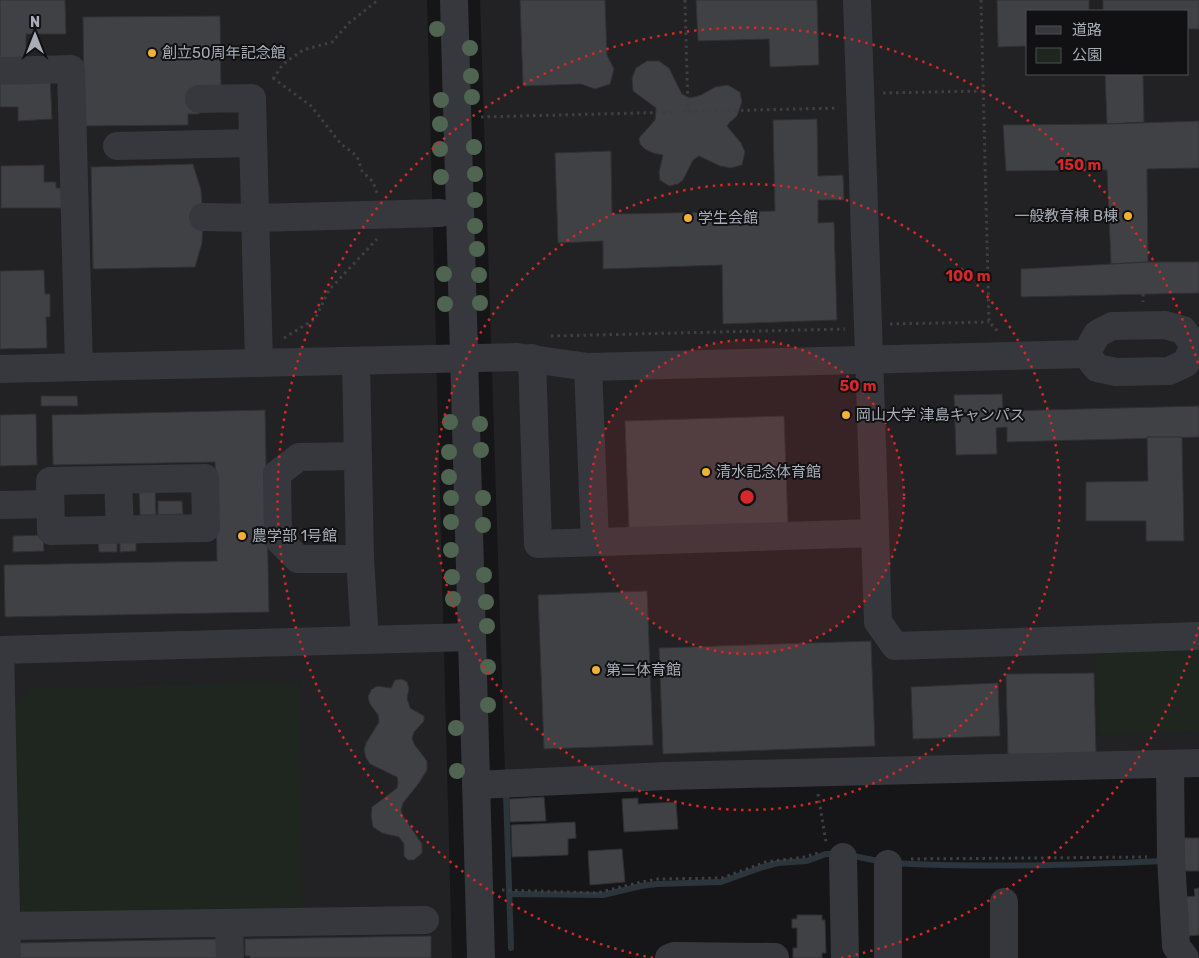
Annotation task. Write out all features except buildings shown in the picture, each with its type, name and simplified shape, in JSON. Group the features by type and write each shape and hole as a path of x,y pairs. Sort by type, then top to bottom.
{"street":[{"path":"454,0 481,958"},
{"path":"857,0 878,622 895,646 1199,636"},
{"path":"0,71 71,69 78,367"},
{"path":"199,99 252,98 259,363"},
{"path":"117,146 253,144"},
{"path":"203,218 440,213"},
{"path":"1165,325 1183,330 1196,346 1186,363 1169,371 1116,372 1097,368 1086,354 1097,334 1112,326 1165,325"},
{"path":"0,369 517,357 588,367 1086,354"},
{"path":"532,358 538,544 875,533"},
{"path":"356,361 360,559 365,640"},
{"path":"588,367 595,542"},
{"path":"358,456 299,457 277,474 278,538 298,559 360,559"},
{"path":"205,478 206,528 51,531 50,504 50,481 205,478"},
{"path":"118,480 120,530"},
{"path":"0,505 50,504"},
{"path":"7,958 2,816 0,650 471,637"},
{"path":"476,785 666,776 1170,770 1199,763"},
{"path":"1170,770 1171,857 1176,946 1185,958"},
{"path":"835,854 845,958"},
{"path":"888,864 888,958"},
{"path":"1004,902 1004,958"},
{"path":"6,926 425,920"},
{"path":"229,923 230,958"},
{"path":"669,958 674,956 774,957"}],"path":[{"path":"252,98 274,78 283,64 303,50 332,42 350,23 378,0"},
{"path":"684,0 688,112"},
{"path":"981,0 989,322 996,329 997,356"},
{"path":"478,117 688,112 984,91"},
{"path":"547,336 850,329 868,324 989,322"},
{"path":"817,786 835,854"},
{"path":"507,890 512,891"}],"shaded area":[{"path":"0,0 427,0 452,958 0,958"},
{"name":"岡山大学 津島キャンパス","path":"480,0 1199,0 1199,756 505,775"}],"green space":[{"path":"1199,645 1199,731 1098,734 1095,649"},
{"path":"298,683 302,914 14,919 8,716 31,688"}],"waterway":[{"path":"511,793 506,793 511,948"},
{"path":"509,894 603,895 657,884 721,882 778,863 807,861 826,854 837,854"},
{"path":"849,855 883,862"},
{"path":"893,863 1030,865 1166,861"}],"place":[{"name":"創立50周年記念館","path":"152,53"},
{"name":"一般教育棟 B棟","path":"1128,216"},
{"name":"学生会館","path":"688,218"},
{"name":"岡山大学 津島キャンパス","path":"846,415"},
{"name":"清水記念体育館","path":"706,472"},
{"name":"農学部 1号館","path":"242,536"},
{"name":"第二体育館","path":"596,670"}]}
